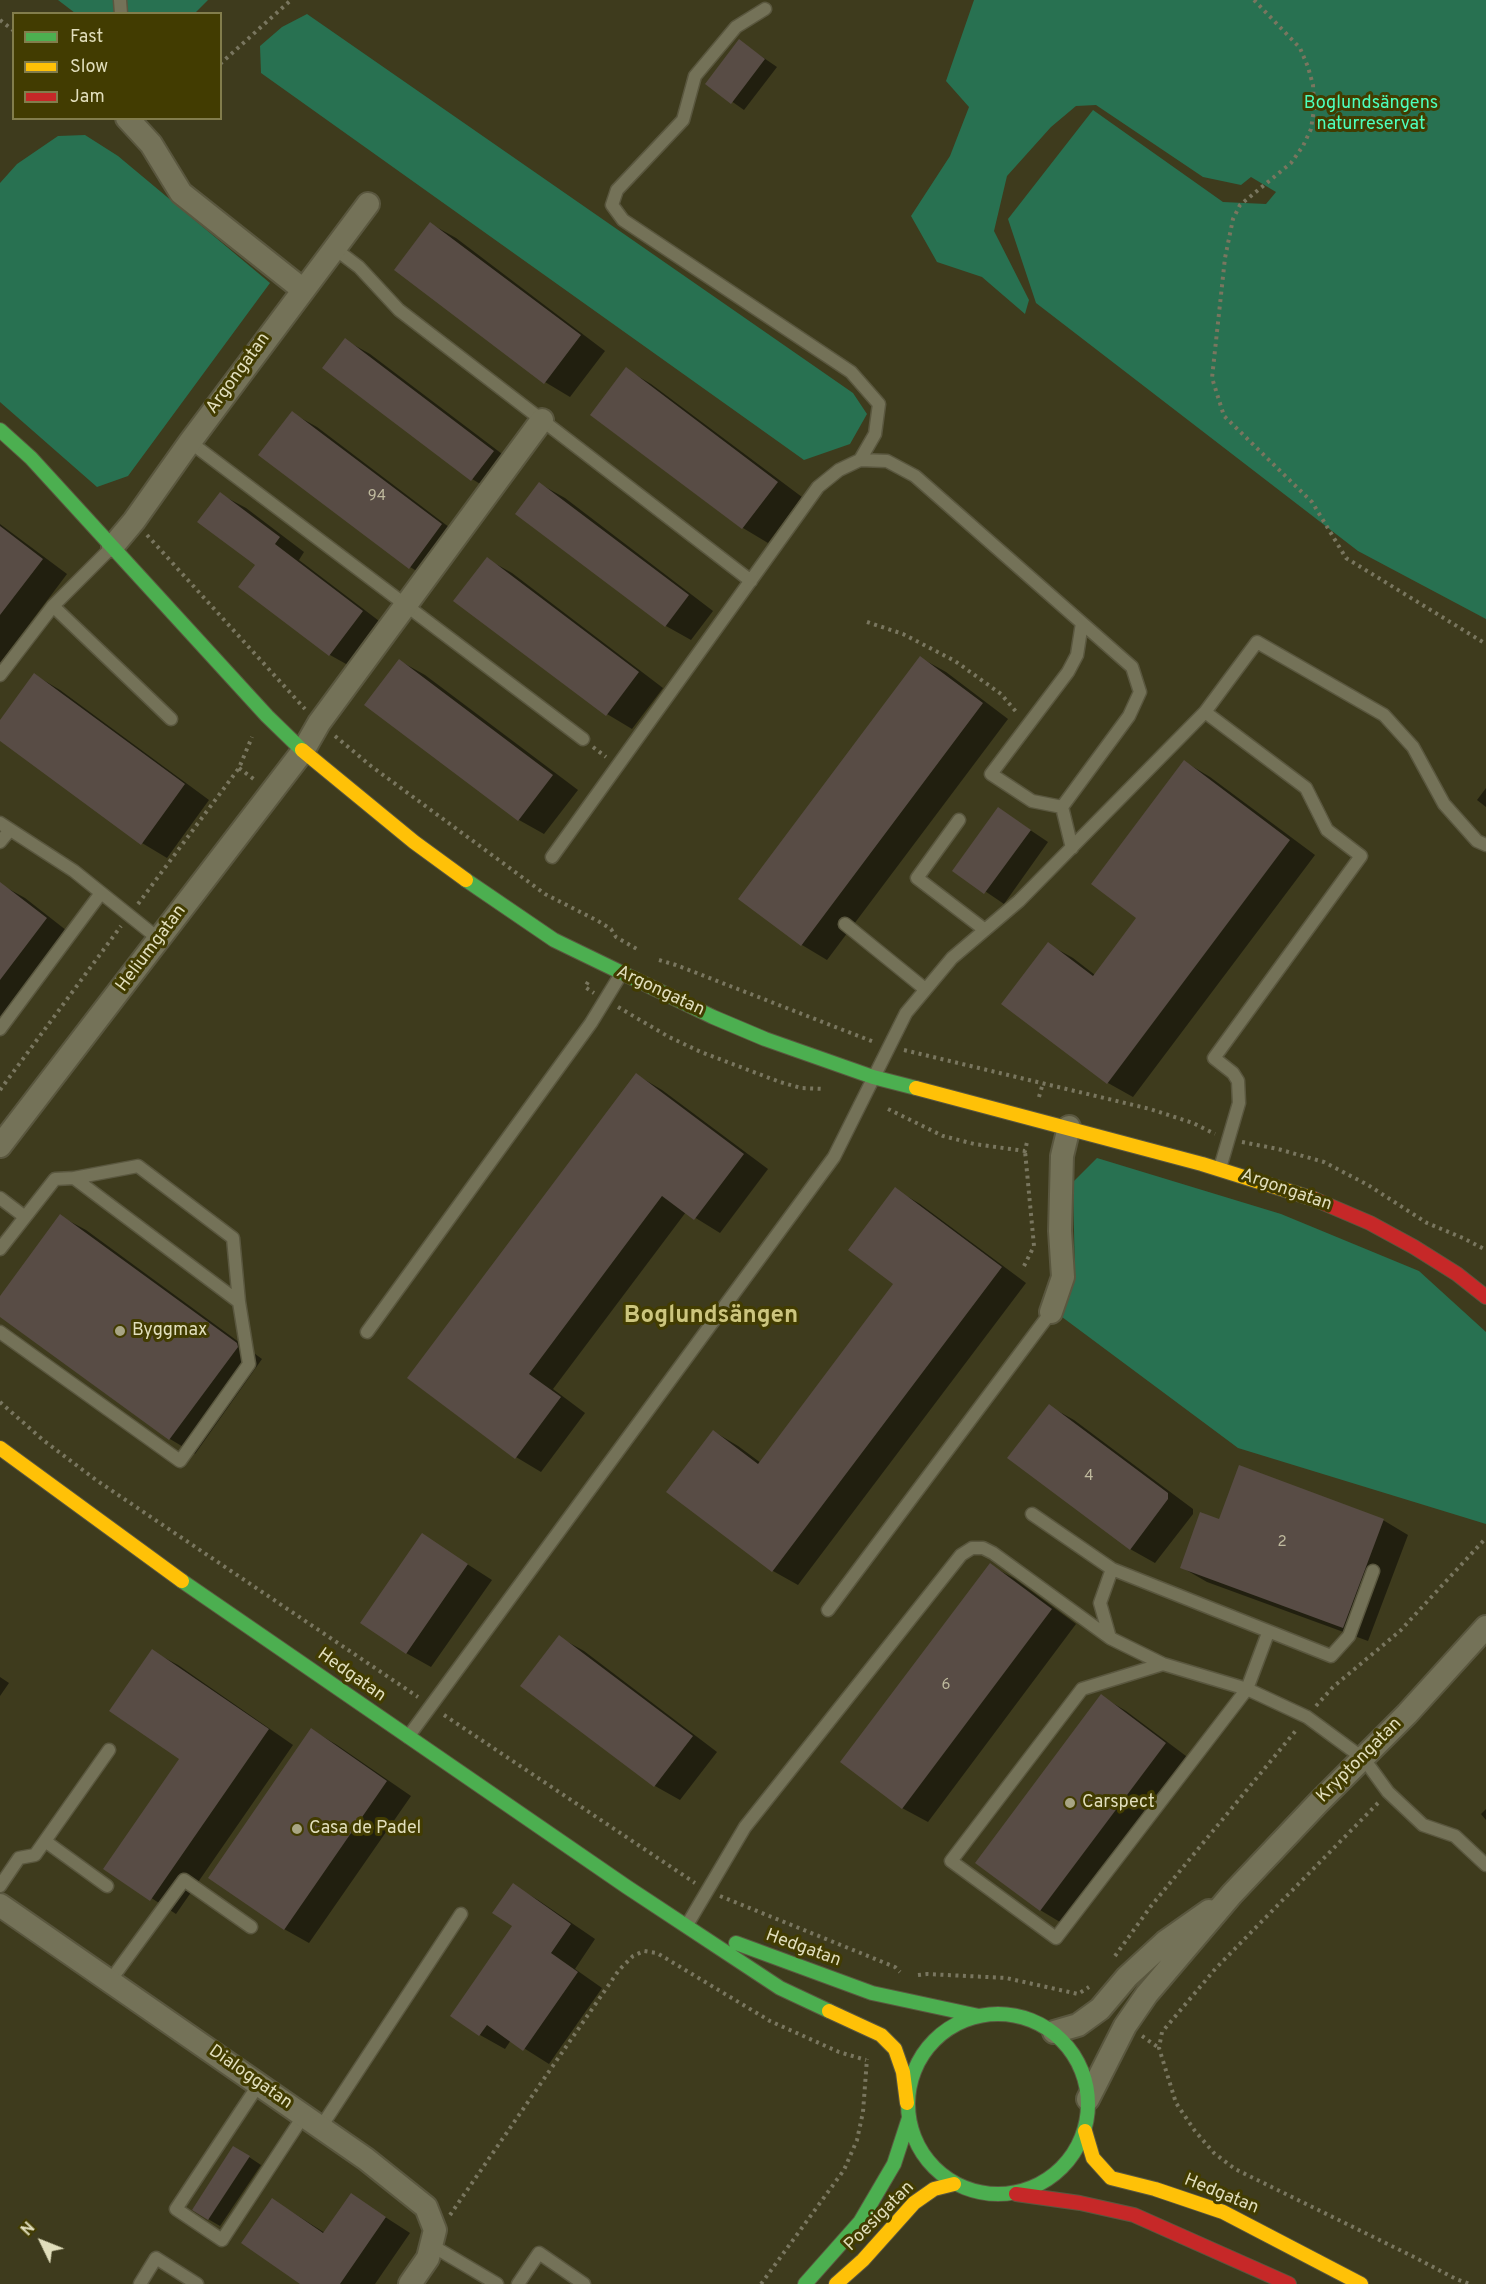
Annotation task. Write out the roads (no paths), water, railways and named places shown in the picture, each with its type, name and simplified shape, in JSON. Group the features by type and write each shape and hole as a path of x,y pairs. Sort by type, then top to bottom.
{"street":[{"path":"137,122 181,193 302,289"},
{"name":"Argongatan","path":"113,546 134,521 302,289 368,204"},
{"path":"303,751 319,723 542,420"},
{"name":"Argongatan","path":"0,430 31,458 267,716 303,751 414,842 484,894 554,940 621,974 765,1039 873,1077 977,1106 1069,1127 1220,1169 1323,1202 1370,1223 1414,1247 1457,1274 1486,1297"},
{"name":"Heliumgatan","path":"0,1146 160,940 270,791 303,751"},
{"path":"1051,1312 1062,1277 1060,1231 1062,1156 1069,1127"},
{"name":"Hedgatan","path":"0,1448 164,1569 627,1887 687,1924 780,1988 881,2035 895,2049 903,2072 906,2103"},
{"name":"Kryptongatan","path":"1088,2099 1125,2026 1147,1995 1232,1894 1318,1803 1364,1759 1486,1627"},
{"name":"Kryptongatan","path":"1054,2032 1078,2025 1100,2009 1127,1977 1165,1942 1232,1894"},
{"name":"Dialoggatan","path":"0,1905 313,2121 426,2206 435,2230 432,2245"},
{"name":"Hedgatan","path":"687,1924 872,1993 979,2016"},
{"path":"1015,2194 1044,2183 1067,2163 1085,2131 1088,2099 1084,2077 1074,2053 1054,2032 1032,2021 1006,2014 979,2016 951,2026 929,2044 916,2064 906,2103 912,2131 927,2160 954,2184 986,2194 1015,2194 1080,2203 1134,2215 1289,2284"},
{"name":"Poesigatan","path":"806,2284 860,2222 894,2164 909,2118"},
{"name":"Hedgatan","path":"1085,2131 1093,2158 1112,2178 1155,2189 1223,2212 1361,2284"},
{"name":"Poesigatan","path":"836,2284 863,2260 914,2202 934,2189 954,2184"},
{"path":"410,2284 428,2259 432,2245"}],"lane":[{"path":"765,9 736,27 695,76 683,120 618,190 612,205 623,220 851,372 879,404 876,434 860,460"},
{"path":"334,248 359,267 399,310 751,581"},
{"path":"190,442 583,739"},
{"path":"552,857 818,487 839,470 860,460 887,461 915,476 1132,667 1140,692 1130,716 1062,807"},
{"path":"0,675 53,606 113,546"},
{"path":"53,606 171,719"},
{"path":"1062,807 1032,801 991,774 1068,672 1077,655 1082,622"},
{"path":"408,1737 834,1157 906,1012 952,958 1019,902 1205,712 1257,642 1384,715 1413,747 1444,804 1477,841 1486,845"},
{"path":"1205,712 1306,788 1326,830 1362,856 1214,1058 1233,1073 1238,1081 1239,1103 1220,1169"},
{"path":"1062,807 1072,848"},
{"path":"959,820 917,878 985,930"},
{"path":"0,842 5,826 74,871 160,940"},
{"path":"0,1029 101,893"},
{"path":"845,924 925,989"},
{"path":"367,1332 591,1023 621,974"},
{"path":"0,1249 55,1179 74,1178 138,1166 233,1238 239,1302 249,1365 180,1461 0,1332"},
{"path":"74,1178 239,1302"},
{"path":"0,1198 25,1217"},
{"path":"828,1610 1051,1312"},
{"path":"1032,1514 1112,1569 1330,1656 1349,1636 1373,1571"},
{"path":"687,1924 745,1827 961,1555 972,1548 982,1548 993,1553 1110,1638 1163,1664 1247,1689 1307,1717 1364,1759 1388,1792 1423,1825 1455,1836 1486,1865"},
{"path":"1110,1638 1100,1603 1112,1569"},
{"path":"1163,1664 1082,1689 951,1861 1056,1938 1247,1689 1268,1633"},
{"path":"0,1886 19,1858 35,1855 109,1750"},
{"path":"45,1841 107,1886"},
{"path":"110,1981 184,1880 251,1927"},
{"path":"259,2084 176,2209 222,2240 313,2121 461,1914"},
{"path":"432,2245 497,2284"},
{"path":"518,2284 539,2253 584,2284"},
{"path":"140,2284 156,2258 197,2284"}],"place":[{"name":"Byggmax","path":"120,1331"},
{"name":"Carspect","path":"1070,1803"},
{"name":"Casa de Padel","path":"297,1829"}],"district":[{"name":"Boglundsängen","path":"711,1317"}],"park label":[{"name":"Boglundsängens naturreservat","path":"1371,114"}]}
